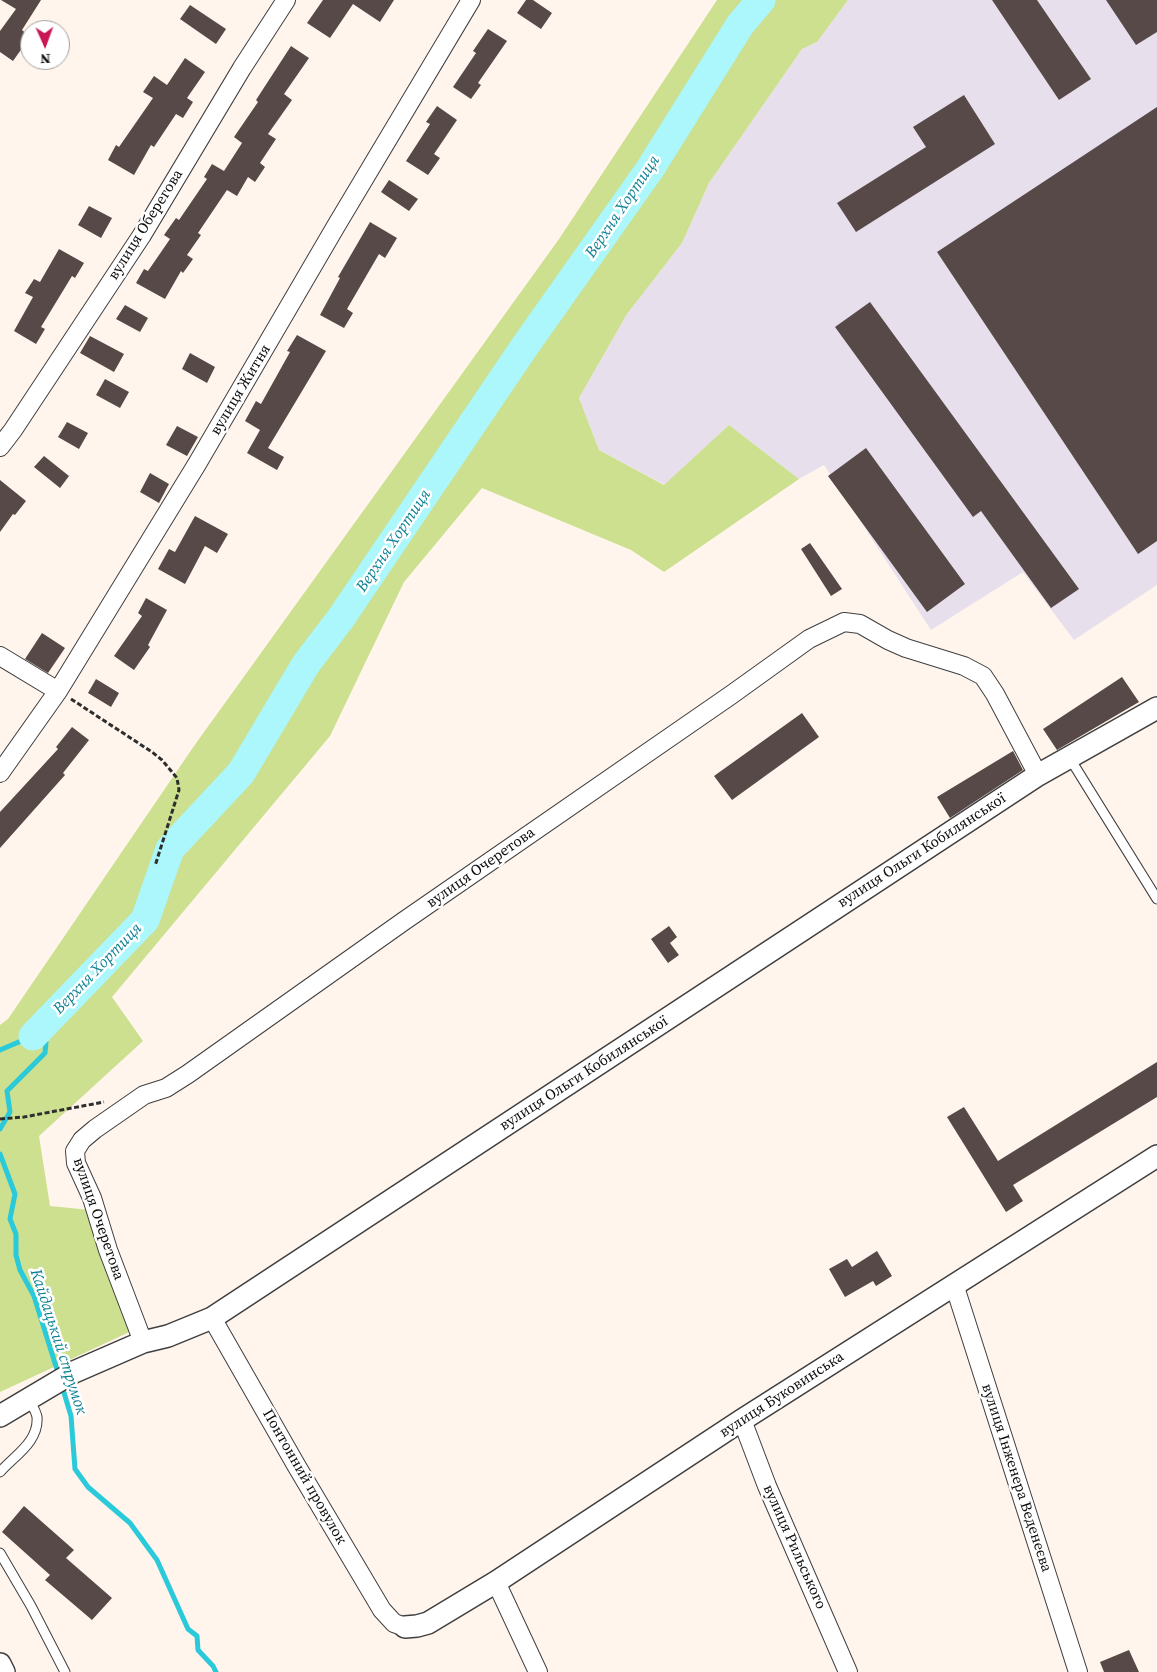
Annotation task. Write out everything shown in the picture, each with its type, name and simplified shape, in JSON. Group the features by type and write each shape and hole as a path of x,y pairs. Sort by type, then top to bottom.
{"street":[{"name":"вулиця Оберегова","path":"0,447 142,235 242,68 286,0"},
{"name":"вулиця Житня","path":"0,773 58,691 197,464 471,0"},
{"name":"вулиця Очеретова","path":"144,1342 108,1250 92,1198 76,1163 74,1150 78,1145 95,1129 144,1095 166,1088 188,1074 380,938 731,695 808,639 834,625 851,622 860,624 906,648 964,666 983,676 995,694 1038,775"},
{"path":"0,656 58,691"},
{"name":"вулиця Ольги Кобилянської","path":"0,1416 74,1372 144,1342 175,1333 212,1318 1038,775 1157,708"},
{"name":"вулиця Буковинська","path":"405,1627 428,1623 496,1582 742,1420 1157,1156"},
{"name":"вулиця Інженера Веденеєва","path":"954,1284 1078,1672"},
{"name":"Понтонний провулок","path":"212,1318 382,1610 394,1623 405,1627"},
{"name":"вулиця Рильського","path":"742,1420 767,1486 848,1672"},
{"path":"496,1582 538,1672"},
{"path":"0,1664 4,1672"}],"lane":[{"path":"1069,757 1157,899"},
{"path":"0,1472 31,1440 37,1425 35,1395"},
{"path":"0,1553 31,1606 65,1672"}],"path":[{"path":"58,691 152,752 178,778 179,790 155,866"},
{"path":"0,1119 24,1117 107,1101"}],"shaded area":[{"path":"848,0 1157,0 1157,585 1074,640 1023,572 931,630 824,465 799,479 729,425 665,485 599,450 579,398 627,314 682,243 709,183 802,49 817,42"}],"green space":[{"path":"717,0 848,0 817,42 802,49 709,183 682,243 627,314 579,398 599,450 664,485 729,425 799,479 664,572 631,550 482,488 404,582 330,736 112,997 143,1041 39,1136 50,1206 90,1210 136,1329 0,1392 0,1025 8,1019 194,746 559,239"}],"building":[{"path":"1,0 41,0 28,20 20,20 20,51 13,61 0,52 0,31 16,9"},
{"path":"323,0 394,0 380,22 353,4 330,38 307,23"},
{"path":"526,0 533,0 552,13 541,29 517,13"},
{"path":"992,0 1037,0 1091,79 1059,100"},
{"path":"1106,0 1157,0 1157,32 1136,45"},
{"path":"190,5 226,29 216,44 180,19"},
{"path":"488,29 507,41 478,83 481,85 471,99 453,87 476,53 473,51"},
{"path":"291,46 309,58 284,94 292,100 268,134 276,139 260,163 265,167 255,182 248,177 237,196 227,190 198,233 201,235 187,255 193,259 183,273 181,271 165,299 136,283 144,269 148,271 170,239 164,235 176,218 179,220 207,179 204,177 212,164 224,171 242,143 234,137 258,102 256,100"},
{"path":"185,58 205,72 187,98 193,102 183,118 176,114 154,147 151,145 134,175 108,160 116,145 119,147 153,98 143,92 154,76 167,85"},
{"path":"964,95 995,144 856,232 837,203 926,147 913,127"},
{"path":"437,106 457,120 434,154 440,158 428,175 406,161 430,124 426,122"},
{"path":"1157,107 1157,541 1138,554 937,252"},
{"path":"389,180 418,199 409,211 381,192"},
{"path":"89,206 112,218 101,238 78,225"},
{"path":"370,222 397,238 385,258 379,254 347,309 353,313 344,328 320,315 340,278 338,277"},
{"path":"59,249 84,263 75,278 72,276 41,327 45,329 36,344 14,331 33,297 25,293 34,279 40,282"},
{"path":"870,302 1079,589 1051,608 981,511 973,517 835,327"},
{"path":"125,305 148,318 140,332 116,319"},
{"path":"297,335 326,351 268,448 284,457 277,470 247,453 260,430 245,421 256,401 261,404 290,352 287,351"},
{"path":"90,336 124,354 114,372 80,353"},
{"path":"190,353 215,367 207,383 182,369"},
{"path":"105,379 129,392 120,408 96,395"},
{"path":"67,422 88,433 79,449 58,437"},
{"path":"177,426 198,437 187,456 166,445"},
{"path":"866,448 965,584 927,612 828,476"},
{"path":"44,456 69,476 60,488 34,467"},
{"path":"150,473 169,484 159,503 140,492"},
{"path":"0,480 26,501 15,515 13,514 0,532"},
{"path":"195,516 228,534 217,553 205,546 185,584 158,569 169,549 175,552"},
{"path":"810,543 842,589 831,596 801,549"},
{"path":"146,598 167,610 148,645 150,647 134,670 114,656 142,616 138,613"},
{"path":"42,633 65,648 48,673 25,659"},
{"path":"1122,677 1139,702 1057,750 1043,729"},
{"path":"96,679 119,693 111,707 88,693"},
{"path":"802,713 819,737 732,800 714,776"},
{"path":"72,727 89,740 63,773 65,775 0,848 0,812 58,749 56,747"},
{"path":"1013,751 1023,770 950,818 937,797"},
{"path":"669,926 677,937 670,943 679,955 668,963 651,939"},
{"path":"1157,1062 1157,1097 1013,1185 1023,1201 1006,1212 947,1117 964,1107 998,1161"},
{"path":"877,1251 892,1276 876,1286 873,1281 845,1297 829,1269 847,1259 852,1267"},
{"path":"24,1506 74,1550 66,1558 112,1598 92,1620 45,1580 50,1575 2,1532"},
{"path":"1129,1650 1139,1672 1104,1672 1100,1662"}],"waterway":[{"name":"Верхня Хортиця","path":"33,1036 145,920 170,849 241,773 306,664 341,618 525,346 650,169 740,25 761,0"},
{"name":"Кайдацький струмок","path":"0,1129 10,1112 7,1091 45,1053 46,1042 41,1028"},
{"name":"Верхня Хортиця","path":"0,1050 33,1036"},
{"name":"Кайдацький струмок","path":"0,1154 15,1194 10,1219 16,1234 16,1255 20,1270 34,1296 59,1376"},
{"name":"Кайдацький струмок","path":"62,1386 71,1416 75,1469 88,1487 130,1523 157,1560 188,1629 197,1636 198,1650 216,1672"}]}
